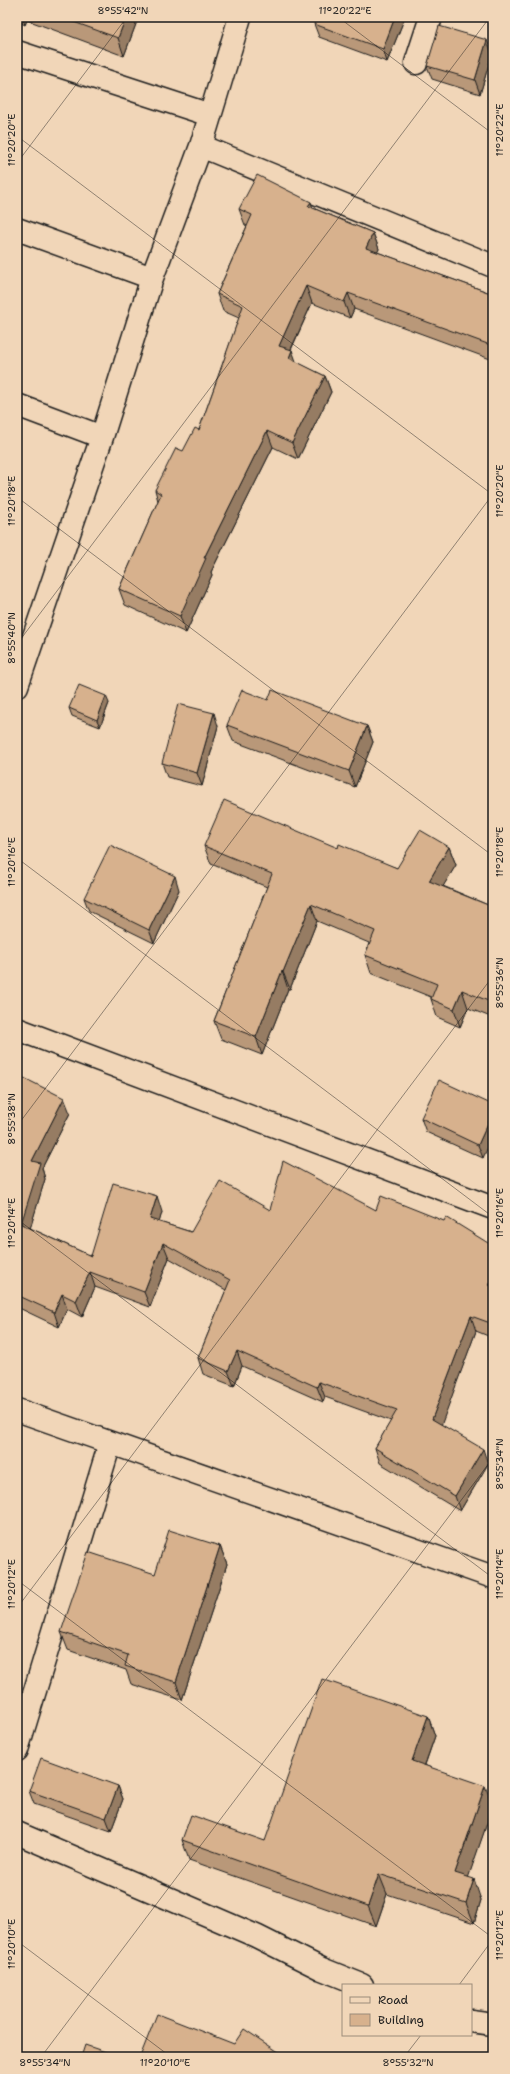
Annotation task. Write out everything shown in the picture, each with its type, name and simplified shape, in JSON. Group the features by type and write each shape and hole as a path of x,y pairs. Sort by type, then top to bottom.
{"street":[{"path":"17,686 102,437 152,278 210,116 240,17"},
{"path":"416,63 431,17"},
{"path":"17,52 210,116"},
{"path":"200,146 493,266"},
{"path":"17,229 152,278"},
{"path":"17,405 102,437"},
{"path":"17,1030 493,1208"},
{"path":"17,1410 493,1577"},
{"path":"17,1750 110,1443"},
{"path":"17,1833 256,1936 322,1970 359,1984"},
{"path":"472,2021 493,2024"}],"building":[{"path":"60,17 126,17 118,38"},
{"path":"317,17 395,17 383,49 314,24"},
{"path":"439,26 487,40 475,80 427,66"},
{"path":"257,175 311,202 308,206 373,233 366,248 493,294 493,346 348,293 344,302 306,286 279,346 292,350 289,358 325,376 292,443 267,431 204,558 206,558 180,616 119,589 161,494 155,490 176,448 183,451 195,428 199,430 243,306 217,294 252,215 239,209"},
{"path":"79,685 106,696 97,720 69,708"},
{"path":"242,690 268,700 272,690 367,726 349,771 227,725"},
{"path":"178,704 214,713 197,773 162,763"},
{"path":"224,800 338,848 339,844 397,868 420,830 449,847 429,881 488,905 493,895 493,1003 462,990 454,1009 431,999 437,984 365,955 375,931 311,904 256,1037 214,1021 272,874 204,846"},
{"path":"110,845 175,876 149,930 84,898"},
{"path":"22,1077 64,1098 32,1161 40,1163 21,1224 91,1256 113,1183 157,1196 150,1219 191,1232 220,1181 270,1210 283,1161 376,1210 381,1196 444,1221 446,1217 493,1246 493,1279 489,1285 493,1287 493,1324 471,1316 432,1419 483,1449 455,1496 375,1448 397,1410 319,1382 317,1387 237,1351 228,1371 198,1358 230,1280 163,1243 144,1292 90,1272 76,1301 62,1294 54,1312 17,1295 17,1085"},
{"path":"439,1080 493,1105 493,1112 478,1145 421,1118"},
{"path":"169,1530 220,1546 176,1682 125,1666 128,1655 61,1632 88,1552 155,1574"},
{"path":"322,1679 428,1716 412,1761 485,1786 455,1873 474,1879 466,1903 379,1874 368,1906 182,1840 191,1815 265,1841"},
{"path":"41,1758 118,1786 106,1818 29,1791"},
{"path":"157,2014 234,2044 244,2029 286,2057 140,2057"},
{"path":"85,2045 120,2057 81,2057"}]}
